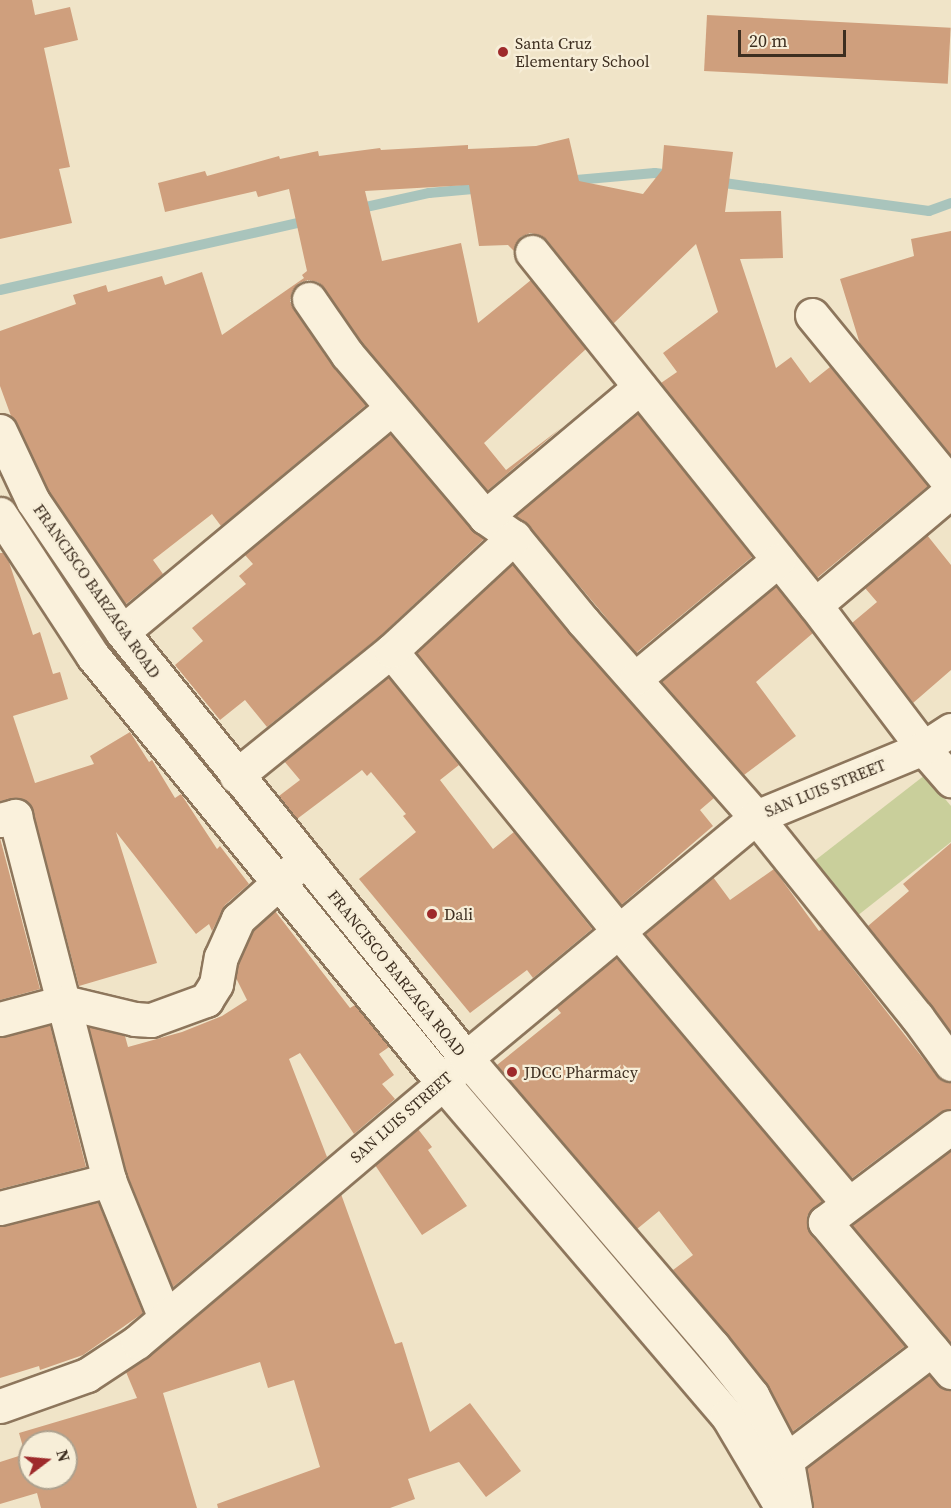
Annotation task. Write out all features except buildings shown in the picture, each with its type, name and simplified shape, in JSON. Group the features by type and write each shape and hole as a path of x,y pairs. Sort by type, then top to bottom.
{"street":[{"path":"532,252 815,605 923,748 951,780"},
{"path":"309,299 348,354 485,517 514,537 583,621 636,678 756,817 917,1017 951,1064"},
{"path":"812,315 951,485"},
{"path":"485,517 640,387"},
{"path":"122,632 392,408"},
{"name":"FRANCISCO BARZAGA ROAD","path":"0,431 33,501 122,632 466,1058 713,1346 752,1395 775,1470 782,1508"},
{"path":"815,605 951,491"},
{"name":"FRANCISCO BARZAGA ROAD","path":"0,514 93,656 442,1083 775,1470 795,1508"},
{"path":"236,776 391,651 514,537"},
{"path":"636,678 778,560"},
{"path":"391,651 619,932 848,1203"},
{"name":"SAN LUIS STREET","path":"0,1406 87,1374 137,1342 442,1083 466,1058 756,817 923,748 951,730"},
{"path":"0,820 15,816 109,1180 165,1318"},
{"path":"0,1019 64,1002 135,1019 151,1020 206,1000 216,984 221,957 238,919 305,859"},
{"path":"775,1470 941,1361 825,1222 951,1127"},
{"path":"0,1208 109,1180"}],"green space":[{"path":"925,775 951,806 951,842 857,916 813,862"}],"waterway":[{"path":"565,181 655,173 672,175"},
{"path":"717,182 929,211 951,203"},
{"path":"357,209 429,193 484,188"},
{"path":"0,290 310,220"}],"place":[{"name":"Santa Cruz Elementary School","path":"503,52"},
{"name":"Dali","path":"432,914"},
{"name":"JDCC Pharmacy","path":"512,1072"}]}
